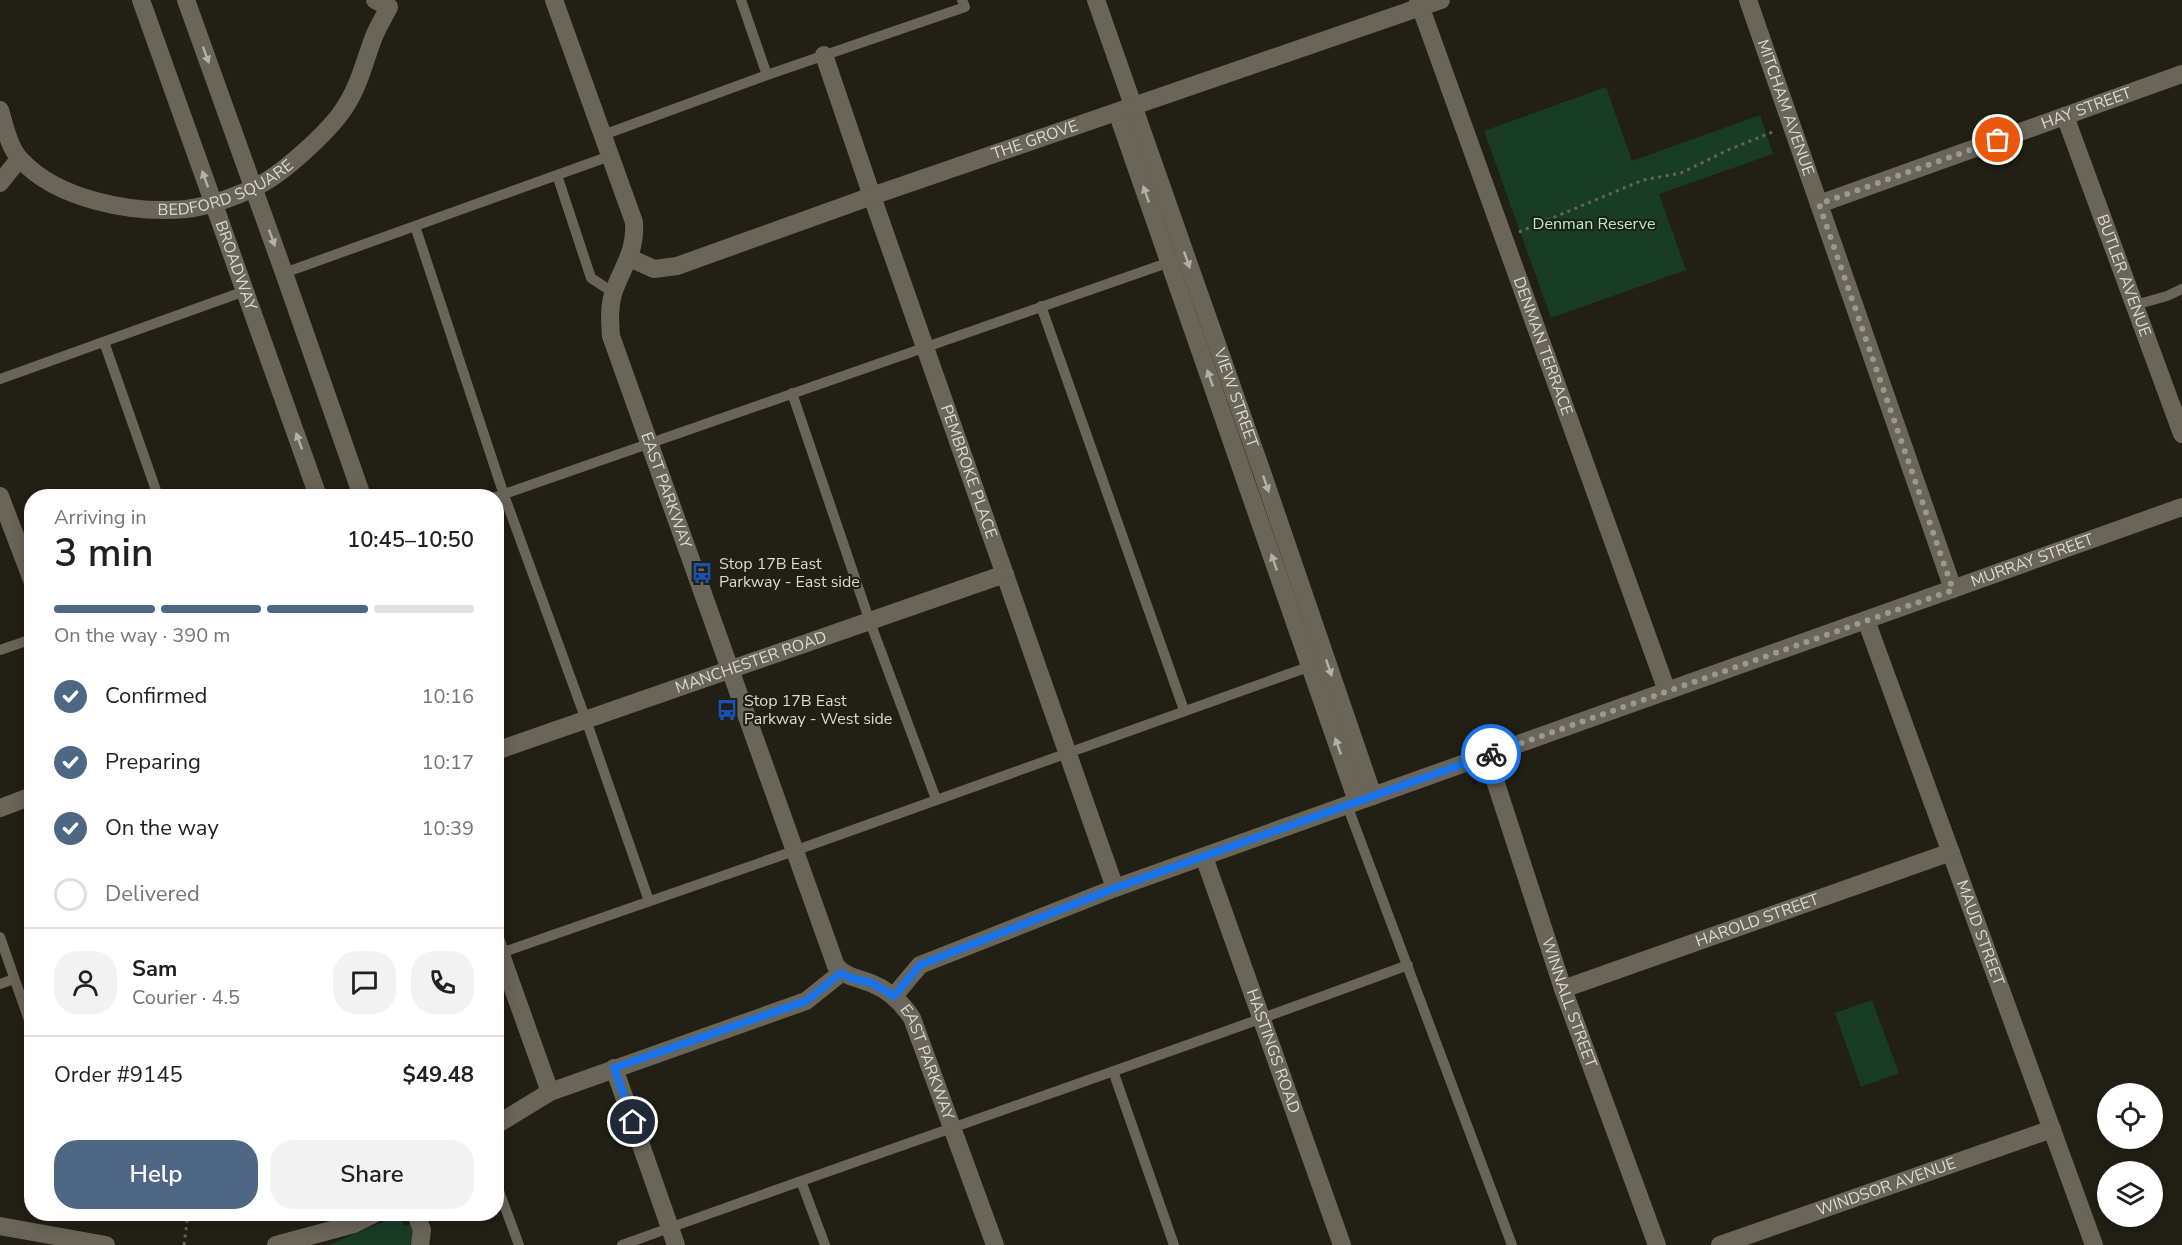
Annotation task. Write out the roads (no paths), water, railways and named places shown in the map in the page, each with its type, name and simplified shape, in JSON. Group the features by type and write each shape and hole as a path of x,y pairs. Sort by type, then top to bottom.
{"street":[{"name":"BROADWAY","path":"141,0 316,489"},
{"path":"186,0 360,489"},
{"name":"EAST PARKWAY","path":"554,0 634,222 635,235 630,258 610,307 611,336 729,671 836,966 841,973 872,983 894,996 905,1007 919,1031 995,1245"},
{"name":"VIEW STREET","path":"1096,0 1170,262 1359,801"},
{"name":"THE GROVE","path":"630,258 654,269 677,266 1419,4 1441,0"},
{"name":"MITCHAM AVENUE","path":"1748,0 1953,590"},
{"name":"BEDFORD SQUARE","path":"0,110 19,159 44,180 67,192 103,203 143,209 186,208 213,202 264,183 286,167 337,117 355,91 387,2"},
{"name":"DENMAN TERRACE","path":"1419,4 1667,691"},
{"name":"PEMBROKE PLACE","path":"824,55 1115,888"},
{"name":"HAY STREET","path":"1819,204 2182,74"},
{"name":"VIEW STREET","path":"1125,109 1260,467 1359,801"},
{"name":"BUTLER AVENUE","path":"2065,116 2182,434"},
{"path":"0,183 19,159"},
{"path":"0,496 24,558"},
{"name":"MURRAY STREET","path":"894,996 920,965 1115,888 2182,507"},
{"name":"MANCHESTER ROAD","path":"504,748 1005,574"},
{"name":"MAUD STREET","path":"1866,620 2094,1245"},
{"name":"WINNALL STREET","path":"1486,756 1563,989 1657,1245"},
{"path":"0,808 24,799"},
{"name":"HAROLD STREET","path":"1563,989 1951,852"},
{"name":"HASTINGS ROAD","path":"1204,857 1260,1020 1342,1245"},
{"path":"504,962 549,1092"},
{"path":"504,1120 549,1092 806,1001 841,973"},
{"path":"614,1068 673,1236"},
{"name":"WINDSOR AVENUE","path":"1720,1245 2052,1129"},
{"path":"276,1245 360,1221"},
{"path":"419,1221 422,1230 420,1245"},
{"path":"0,1226 106,1245"}],"lane":[{"path":"741,0 767,75"},
{"path":"603,135 767,75 965,7 962,0"},
{"path":"284,273 610,156"},
{"path":"557,176 591,278 614,293"},
{"path":"415,226 498,489"},
{"path":"504,495 1170,262"},
{"path":"2135,305 2168,296 2182,289"},
{"path":"0,379 245,291"},
{"path":"1041,306 1184,710"},
{"path":"104,342 156,489"},
{"path":"792,393 870,622 936,799"},
{"path":"504,506 586,720 649,901"},
{"path":"0,650 24,642"},
{"path":"504,945 649,901 794,851 1311,666"},
{"path":"1359,801 1408,965 1512,1245"},
{"path":"0,937 24,1007"},
{"path":"622,1245 673,1236 801,1181 1260,1020 1408,965"},
{"path":"0,984 14,979"},
{"path":"1113,1071 1174,1245"},
{"path":"801,1181 825,1245"},
{"path":"504,1205 519,1245"}],"place":[{"name":"Stop 17B East Parkway - East side","path":"702,573"},
{"name":"Stop 17B East Parkway - West side","path":"727,710"}],"park label":[{"name":"Denman Reserve","path":"1594,224"}]}
